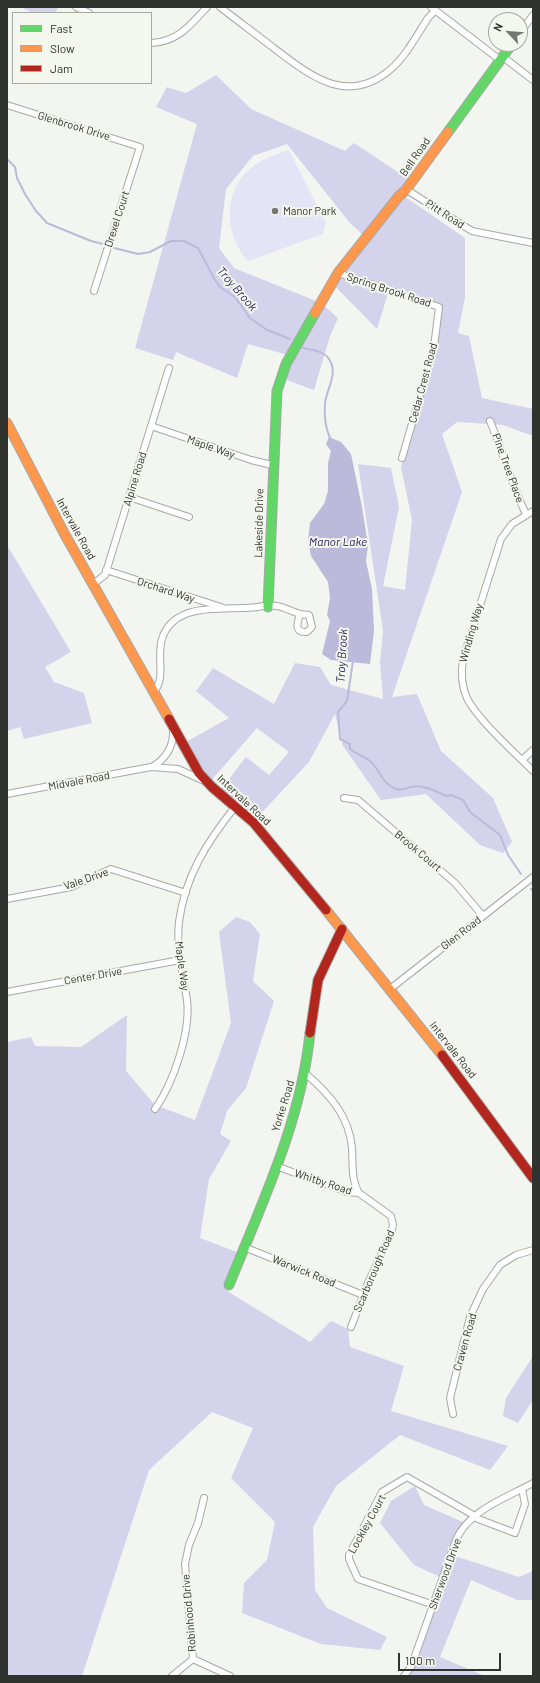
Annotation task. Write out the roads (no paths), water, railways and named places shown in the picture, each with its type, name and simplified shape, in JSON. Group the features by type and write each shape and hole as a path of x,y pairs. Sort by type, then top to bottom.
{"street":[{"path":"76,7 87,12"},
{"path":"152,43 170,40 178,36 207,7"},
{"path":"220,7 308,74 325,83 342,87 357,86 372,82 391,69 433,9 533,80"},
{"name":"Bell Road","path":"336,277 372,228 407,190 506,52"},
{"name":"Glenbrook Drive","path":"7,105 140,147"},
{"name":"Drexel Court","path":"94,291 140,147"},
{"name":"Pitt Road","path":"407,190 472,231 533,243"},
{"name":"Spring Brook Road","path":"336,277 440,307"},
{"name":"Lakeside Drive","path":"268,607 272,465 277,391 290,356 336,277"},
{"name":"Cedar Crest Road","path":"402,458 434,347 440,307"},
{"name":"Alpine Road","path":"93,584 105,575 169,368"},
{"name":"Pine Tree Place","path":"490,421 502,450 514,490 526,514"},
{"name":"Intervale Road","path":"7,423 93,584 191,760 212,787 254,822 342,929 456,1073 533,1178"},
{"name":"Maple Way","path":"151,426 251,460 272,465"},
{"path":"129,497 189,517"},
{"name":"Winding Way","path":"533,511 512,524 499,544 463,659 462,670 464,688 471,705 533,771"},
{"name":"Orchard Way","path":"106,570 226,609"},
{"path":"154,692 158,686 161,675 160,646 162,637 169,625 175,619 189,612 278,606 300,614"},
{"name":"Midvale Road","path":"151,767 163,761 168,754 174,739 172,726"},
{"path":"522,760 533,750"},
{"name":"Midvale Road","path":"7,794 151,767 169,768 187,772 212,787"},
{"name":"Brook Court","path":"344,798 358,800 456,883 483,916"},
{"name":"Maple Way","path":"155,1109 164,1096 180,1053 188,1016 180,960 179,922 186,893 194,869 205,846 235,807"},
{"name":"Vale Drive","path":"7,899 71,886 111,870 186,893"},
{"name":"Glen Road","path":"390,989 533,877"},
{"name":"Yorke Road","path":"229,1285 276,1166 297,1106 305,1073 316,988 321,971 342,929"},
{"name":"Center Drive","path":"7,992 180,960"},
{"path":"305,1073 326,1092 342,1114 350,1133 354,1182 359,1193"},
{"name":"Whitby Road","path":"276,1166 347,1192 359,1193 389,1214"},
{"name":"Scarborough Road","path":"351,1327 363,1295 392,1233 393,1221 389,1214"},
{"name":"Warwick Road","path":"244,1247 363,1295"},
{"name":"Craven Road","path":"453,1414 450,1398 470,1317 483,1289 500,1265 516,1255 533,1250"},
{"name":"Lockley Court","path":"434,1605 358,1579 348,1559 349,1555 382,1492 407,1478 474,1516"},
{"name":"Sherwood Drive","path":"404,1676 411,1667 460,1532 474,1516 533,1483"},
{"path":"474,1516 515,1533 526,1504 522,1489"},
{"name":"Robinhood Drive","path":"193,1659 185,1580 185,1564 189,1545 198,1523 204,1498"},
{"path":"172,1676 193,1659 230,1676"}],"water":[{"name":"Manor Lake","path":"329,437 341,442 351,454 362,507 368,546 366,561 372,589 374,631 370,664 331,660 322,654 330,621 327,615 330,598 328,582 311,556 308,540 310,523 324,504 328,491 328,463 331,451 326,444"}],"waterway":[{"name":"Troy Brook","path":"7,159 15,167 17,178 25,194 36,211 47,223 91,241 103,244"},
{"name":"Troy Brook","path":"114,248 138,254 150,252 171,241 184,241 198,248 220,287 235,297 250,318 267,330 290,339"},
{"name":"Troy Brook","path":"303,348 324,354 327,356 332,365 333,370 325,408 326,426 330,438"},
{"name":"Troy Brook","path":"353,661 347,701 338,712 340,739 350,744 350,749 371,762 385,781 396,789 400,790 420,786 434,790 446,796 451,795 463,800 470,812 500,835 508,855 521,874"}],"place":[{"name":"Manor Park","path":"275,211"}]}
